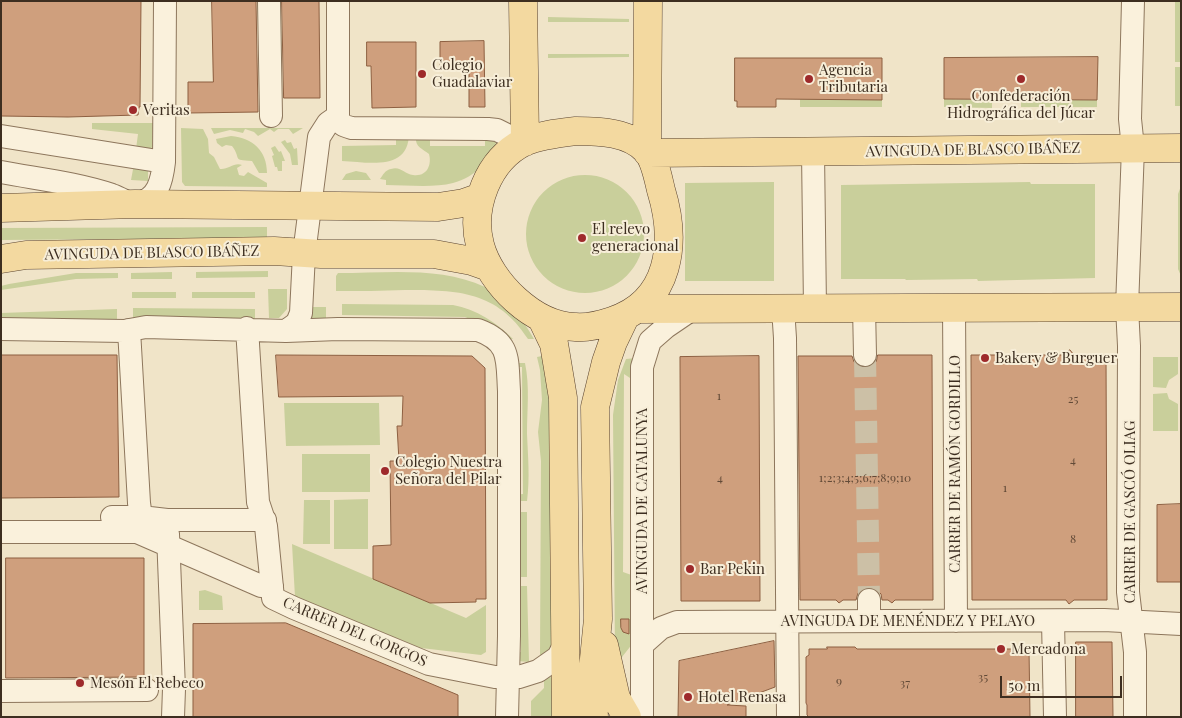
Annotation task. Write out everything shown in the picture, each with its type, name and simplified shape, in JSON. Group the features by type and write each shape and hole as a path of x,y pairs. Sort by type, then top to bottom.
{"main road":[{"path":"523,1 524,142"},
{"path":"594,717 592,679 598,619 595,407 613,342 631,313 650,298 658,286 666,266 669,245 668,214 648,152 648,1"},
{"path":"648,152 625,137 601,131 576,130 550,134 524,142 497,164 489,176 481,197 478,233 480,246 489,267 510,294 527,310 542,320 574,328 591,326 631,313 694,308 1181,307"},
{"name":"AVINGUDA DE BLASCO IBÁÑEZ","path":"648,152 1181,148"},
{"path":"1,208 135,204 438,207 464,203 481,197"},
{"name":"AVINGUDA DE BLASCO IBÁÑEZ","path":"1,259 26,255 274,252 304,254 434,254 472,261 489,267"},
{"path":"542,320 554,344 563,398 566,717"},
{"path":"598,619 616,698 627,717"}],"street":[{"path":"1,172 100,191 135,204 145,201 156,193 162,179 164,162 164,1"},
{"path":"269,1 271,116"},
{"path":"338,1 338,116 343,126 352,128 488,129 497,130 524,142"},
{"path":"1128,307 1133,148 1130,119 1133,1"},
{"path":"286,331 297,323 301,313 304,254 319,137 328,123 338,116"},
{"path":"1,136 164,162"},
{"path":"813,152 814,308"},
{"path":"864,307 865,356"},
{"name":"CARRER DE RAMÓN GORDILLO","path":"954,307 956,621"},
{"name":"CARRER DE GASCÓ OLIAG","path":"1128,307 1128,592 1135,652 1135,717"},
{"name":"AVINGUDA DE CATALUNYA","path":"642,717 642,367 650,340 694,308"},
{"path":"782,308 785,338 788,717"},
{"path":"1,329 129,330 146,327 247,328 286,331 478,330 500,341 507,364 509,391 507,717"},
{"path":"247,328 258,502 265,520 272,586"},
{"path":"129,330 141,517 147,532 160,542"},
{"path":"1,518 141,517 167,520 265,520"},
{"path":"167,520 160,542 173,717"},
{"name":"CARRER DEL GORGOS","path":"1,532 137,532 261,586 272,586 274,598 294,608 428,664 508,678 529,674 548,665 558,657 566,642"},
{"name":"AVINGUDA DE MENÉNDEZ Y PELAYO","path":"643,644 661,628 677,622 786,622 869,611 956,621 1181,624"},
{"path":"1053,621 1055,717"},
{"path":"2,691 148,690"}],"green space":[{"path":"1175,1 1181,1 1181,62 1175,62"},
{"path":"548,17 629,19 629,22 548,22"},
{"path":"548,54 629,54 629,57 548,58"},
{"path":"1175,67 1181,67 1181,106 1175,106"},
{"path":"800,99 882,100 882,107 800,107"},
{"path":"944,99 992,100 992,108 944,107"},
{"path":"1021,100 1097,100 1097,107 1021,107"},
{"path":"92,123 153,123 152,147 151,149 136,149 138,134 92,129"},
{"path":"181,128 203,129 208,139 209,153 214,157 220,169 236,164 242,165 237,168 239,175 244,176 248,172 267,183 267,187 185,186 182,182"},
{"path":"211,128 303,128 293,134 289,129 278,129 274,132 270,129 258,136 254,132 245,129 243,133 230,130 214,134"},
{"path":"396,133 409,133 407,145 402,154 395,159 375,163 342,161 342,146 396,145"},
{"path":"430,134 430,146 485,146 485,134 497,137 488,160 476,172 461,180 437,185 386,185 386,180 380,179 384,173 394,168 413,175 425,172 430,162 429,154 418,146 416,138"},
{"path":"231,136 239,137 257,147 264,158 267,173 259,173 252,161 239,159 232,146 226,145 222,147 217,143 216,139"},
{"path":"285,140 287,143 291,142 294,149 297,148 298,165 292,165 290,154 281,142"},
{"path":"275,146 279,152 281,151 285,161 282,161 282,171 278,171 277,167 275,167 271,148"},
{"path":"134,164 148,169 148,181 131,180"},
{"path":"356,171 366,173 371,180 342,180 346,174"},
{"path":"585,175 608,179 627,192 640,211 644,234 640,257 627,276 608,289 585,293 562,289 543,276 530,257 526,234 530,211 543,192 562,179"},
{"path":"774,182 774,281 685,281 685,183"},
{"path":"1030,182 1031,184 1095,184 1095,278 978,281 977,279 841,279 841,185"},
{"path":"1181,186 1181,276 1178,269 1178,194"},
{"path":"267,227 267,238 1,240 1,228"},
{"path":"268,271 268,277 196,278 196,272"},
{"path":"172,272 172,279 131,279 131,273"},
{"path":"76,273 118,273 118,278 76,279 1,290 1,286 9,284"},
{"path":"338,273 432,273 468,280 493,291 507,303 525,324 534,339 528,339 516,323 503,311 475,296 424,290 336,291 336,276"},
{"path":"268,289 287,289 287,309 279,318 269,318"},
{"path":"132,292 176,292 176,298 132,298"},
{"path":"192,292 255,292 255,298 192,298"},
{"path":"342,304 453,305 486,317 513,339 501,336 465,317 342,315"},
{"path":"309,307 326,307 326,324 313,321"},
{"path":"133,308 255,309 255,321 133,321"},
{"path":"117,309 117,322 1,323 1,313"},
{"path":"510,355 518,355 518,363 525,363 527,372 529,476 527,501 513,501 513,495 523,494 522,367 512,367"},
{"path":"542,356 551,403 552,646 543,659 540,655 541,461 538,432 542,400 537,357"},
{"path":"1153,357 1178,357 1178,374 1169,380 1166,388 1153,387"},
{"path":"636,358 636,382 624,374 623,572 637,577 637,638 622,657 615,657 613,415 618,380 626,359"},
{"path":"1167,393 1169,399 1178,404 1178,431 1153,431 1153,394"},
{"path":"284,403 379,403 380,445 286,446"},
{"path":"302,454 370,454 370,492 302,492"},
{"path":"368,499 368,549 334,549 334,500"},
{"path":"304,500 330,500 330,544 303,544"},
{"path":"513,512 527,512 527,577 514,577 513,572 521,571 521,519 513,518"},
{"path":"292,544 466,618 486,605 486,652 481,655 421,648 295,597"},
{"path":"513,586 527,586 529,662 517,661 514,652 521,652 521,593 513,592"},
{"path":"205,590 222,596 223,610 199,610 199,591"},
{"path":"548,675 554,680 554,717 531,717 531,701 544,688 544,677"}],"building":[{"path":"1,1 141,1 140,107 138,115 1,116"},
{"path":"212,1 256,1 258,112 188,113 188,82 213,82"},
{"path":"282,1 319,1 320,98 284,98"},
{"path":"484,41 485,107 469,107 469,69 440,70 440,42"},
{"path":"367,42 416,42 416,107 372,108 371,66 367,66"},
{"name":"Confederación Hidrográfica del Júcar","path":"1098,57 1097,100 944,99 944,58"},
{"name":"Agencia Tributaria","path":"735,58 882,58 882,100 776,99 776,107 737,107 737,101 735,101"},
{"path":"1070,350 1074,355 1106,355 1107,600 1074,600 1069,604 1066,600 972,600 971,355 1064,355"},
{"path":"1,355 117,355 119,497 1,498"},
{"name":"Colegio Nuestra Señora del Pilar","path":"276,355 472,356 485,368 486,599 476,599 476,602 430,603 373,579 373,546 391,545 390,461 399,461 397,426 402,426 403,396 279,397"},
{"path":"878,355 932,355 933,600 895,600 892,603 888,600 882,600 881,594 876,589 869,587 863,588 858,593 856,600 843,600 839,603 836,600 800,600 798,356 852,356 858,366 865,368 872,366 876,362"},
{"path":"759,356 760,601 681,601 680,357"},
{"path":"1181,504 1181,582 1157,582 1157,505"},
{"path":"6,558 144,558 144,677 6,678"},
{"path":"621,619 629,619 629,634 623,632"},
{"path":"286,623 458,695 458,717 193,717 193,624"},
{"path":"774,641 775,687 727,705 746,706 746,717 678,717 679,661"},
{"path":"1076,642 1112,642 1113,717 1076,717"},
{"path":"827,647 855,647 857,649 1029,649 1030,717 809,717 807,715 806,703 806,657 809,655 809,649 827,649"}],"tunnel":[{"path":"865,355 869,600"}],"place":[{"name":"Colegio Guadalaviar","path":"422,74"},
{"name":"Agencia Tributaria","path":"809,79"},
{"name":"Confederación Hidrográfica del Júcar","path":"1021,79"},
{"name":"Veritas","path":"133,110"},
{"name":"El relevo generacional","path":"582,238"},
{"name":"Bakery & Burguer","path":"985,358"},
{"name":"Colegio Nuestra Señora del Pilar","path":"385,471"},
{"name":"Bar Pekin","path":"690,569"},
{"name":"Mercadona","path":"1001,649"},
{"name":"Mesón El Rebeco","path":"80,683"},
{"name":"Hotel Renasa","path":"688,697"}]}
